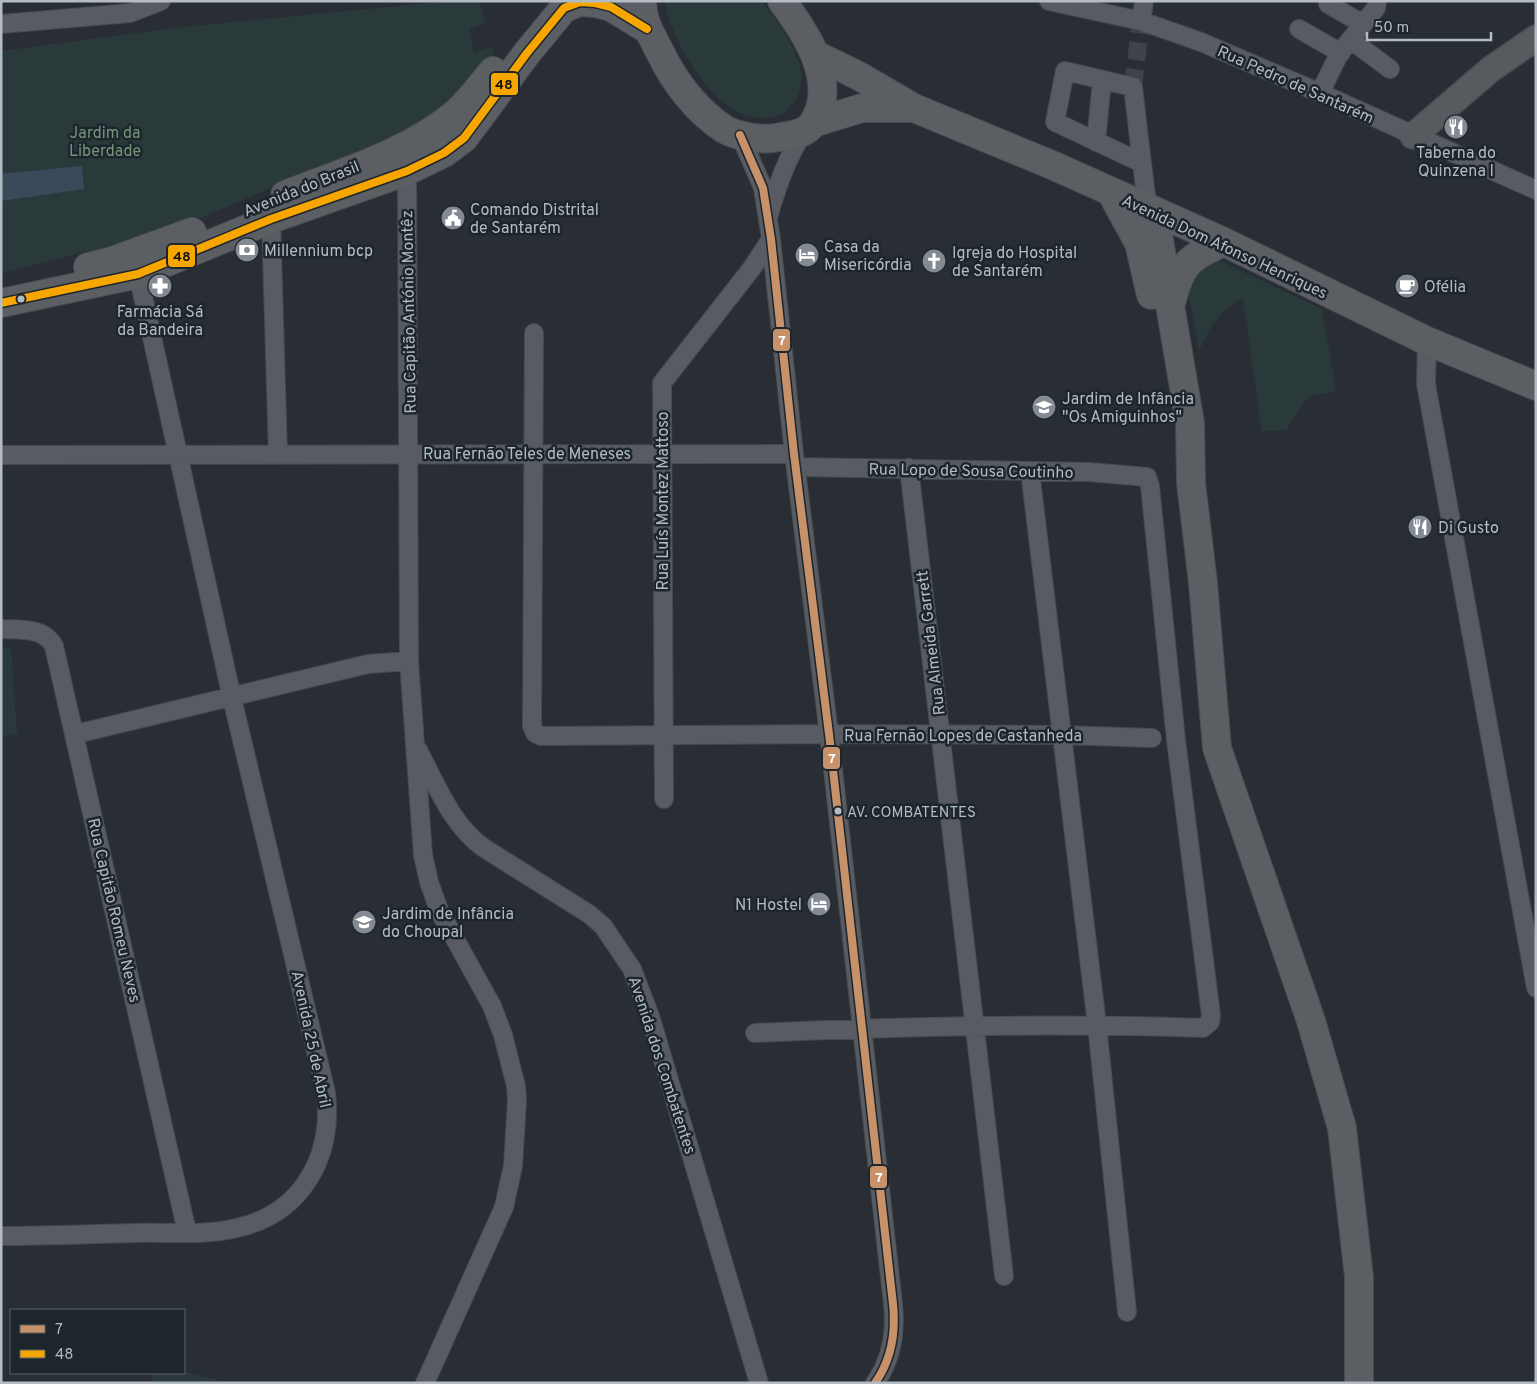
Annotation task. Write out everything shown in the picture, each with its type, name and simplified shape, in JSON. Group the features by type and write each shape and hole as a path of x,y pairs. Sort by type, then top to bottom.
{"main road":[{"name":"Avenida do Brasil","path":"1,285 112,261 162,244 402,148 430,132 456,113 514,48 544,1"},
{"path":"642,1 642,15 647,29 668,68 688,97 725,129 740,135"},
{"path":"782,1 796,13 816,55 822,88 821,106 808,128"},
{"name":"Avenida do Brasil","path":"1,303 138,274 271,219 406,170 444,153 464,138 527,53 564,8 580,2 611,7 647,29"},
{"name":"Avenida Dom Afonso Henriques","path":"816,55 859,76 914,108 1224,242 1427,341 1536,386"},
{"name":"Avenida Dom Afonso Henriques","path":"740,135 776,138 862,108 914,108"},
{"path":"1111,192 1133,229 1144,259 1176,424 1191,483"},
{"path":"1151,210 1171,305 1190,423 1191,483 1203,583 1217,748 1311,1022 1342,1128 1359,1277 1359,1383"},
{"path":"1171,305 1176,283 1186,263 1202,252 1224,242"}],"street":[{"path":"1,24 130,13 161,1"},
{"name":"Rua Pedro de Santarém","path":"1049,1 1141,21 1201,42 1536,190"},
{"path":"1141,21 1144,1"},
{"path":"1328,4 1363,24"},
{"path":"1320,93 1346,46 1380,4"},
{"path":"1300,29 1346,46 1390,70"},
{"path":"1413,136 1491,69 1536,38"},
{"path":"1142,163 1055,122 1065,71 1133,87 1142,163 1151,210"},
{"path":"1096,142 1102,80"},
{"path":"768,219 778,181 794,147 808,128"},
{"path":"740,135 763,188 771,239 894,1314 894,1334 889,1359 875,1383"},
{"name":"Rua Capitão António Montêz","path":"406,170 410,661 423,855 429,882 449,932 488,998 501,1028 512,1064 517,1101 513,1166 504,1207 425,1383"},
{"path":"271,219 278,454"},
{"name":"Rua Luís Montez Mattoso","path":"664,799 662,383 752,268 771,239"},
{"name":"Avenida 25 de Abril","path":"1,1236 187,1232 236,1229 264,1218 288,1204 314,1172 328,1129 326,1093 232,698 138,274"},
{"path":"532,452 534,333"},
{"path":"1427,341 1426,384 1532,952 1536,988"},
{"name":"Rua Fernão Lopes de Castanheda","path":"532,452 532,726 535,733 541,736 829,734 1062,735 1152,738"},
{"name":"Rua Fernão Teles de Meneses","path":"1,455 178,456 662,452 795,460"},
{"name":"Rua Lopo de Sousa Coutinho","path":"795,460 909,468 1030,471 1147,477 1150,486 1176,740 1211,1015 1208,1026 1203,1028 1097,1025"},
{"name":"Rua Almeida Garrett","path":"909,468 1004,1276"},
{"path":"1030,471 1097,1025 1127,1312"},
{"name":"Rua Capitão Romeu Neves","path":"1,629 35,632 52,640 76,734 187,1232"},
{"path":"76,734 368,664 410,661"},
{"name":"Avenida dos Combatentes","path":"414,743 450,809 468,836 593,916 609,933 632,968 650,1016 759,1383"},
{"path":"755,1032 861,1028 1097,1025"}],"green space":[{"name":"Jardim da Liberdade","path":"451,1 479,1 485,23 469,29 474,52 491,47 494,55 471,84 435,118 172,230 1,273 1,51 183,27"},
{"path":"665,1 762,1 789,41 796,55 800,70 801,85 796,98 786,111 777,116 762,118 746,115 732,108 718,97 693,67 683,50 674,33"},
{"path":"1205,260 1218,260 1322,309 1336,391 1308,397 1286,430 1262,431 1243,298 1235,302 1216,320 1199,352 1188,288"},
{"path":"1,648 11,648 17,735 1,736"},
{"path":"185,1372 229,1383 151,1383 153,1374 185,1374"}],"water":[{"path":"82,166 84,189 1,201 1,174"}],"tunnel":[{"path":"1133,87 1141,21"}],"transit line":[{"name":"48","path":"1,303 138,274 271,219 407,171 444,153 464,138 527,53 564,8 580,2 611,7 647,29"},
{"name":"7","path":"740,135 763,188 771,239 794,454 829,734 893,1304 894,1325 892,1345 881,1374 875,1383"}],"place":[{"name":"Taberna do Quinzena I","path":"1456,127"},
{"name":"Comando Distrital de Santarém","path":"453,218"},
{"name":"Millennium bcp","path":"247,250"},
{"name":"Casa da Misericórdia","path":"807,255"},
{"name":"Igreja do Hospital de Santarém","path":"934,261"},
{"name":"Farmácia Sá da Bandeira","path":"160,286"},
{"name":"Ofélia","path":"1407,286"},
{"name":"Jardim de Infância \"Os Amiguinhos\"","path":"1044,407"},
{"name":"Di Gusto","path":"1420,527"},
{"name":"AV. COMBATENTES","path":"838,811"},
{"name":"N1 Hostel","path":"819,904"},
{"name":"Jardim de Infância do Choupal","path":"364,922"}]}
